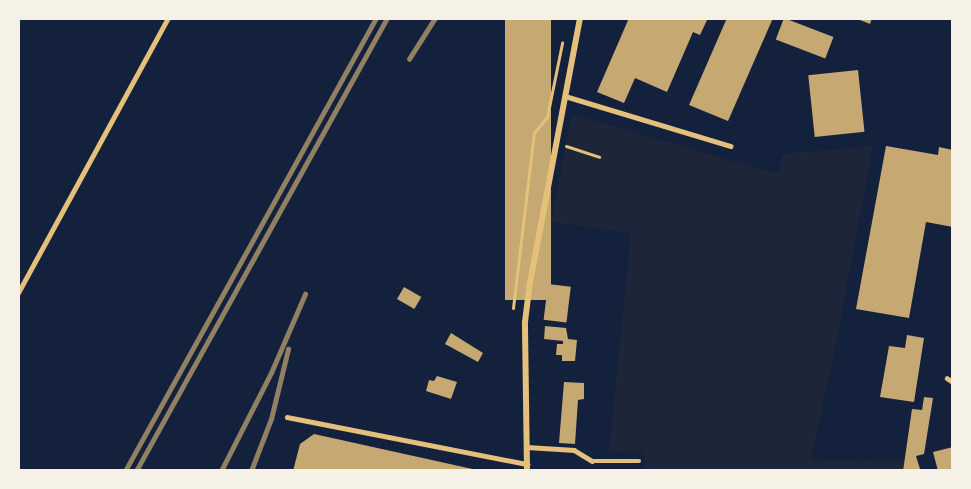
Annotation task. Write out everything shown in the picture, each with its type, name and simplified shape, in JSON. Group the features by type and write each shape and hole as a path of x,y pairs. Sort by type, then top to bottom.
{"street":[{"path":"527,468 525,322 529,288 580,18"}],"lane":[{"path":"18,293 168,18"},
{"path":"565,96 731,146"},
{"path":"947,378 953,382"},
{"path":"286,417 527,468"},
{"path":"527,447 574,450 592,461 639,461"}],"path":[{"path":"556,143 598,157"}],"shaded area":[{"path":"572,114 778,174 783,154 873,146 835,350 811,459 903,460 903,471 645,471 644,454 609,451 631,233 551,222"}],"building":[{"path":"505,18 551,18 551,300 505,300"},
{"path":"629,18 708,18 700,35 693,32 667,92 635,78 624,103 597,92"},
{"path":"727,18 773,18 728,121 689,105"},
{"path":"784,18 833,37 825,58 776,39"},
{"path":"855,18 872,18 870,24"},
{"path":"858,70 864,132 815,137 808,75"},
{"path":"886,146 938,155 939,147 953,150 953,227 926,222 909,318 856,309"},
{"path":"548,284 571,287 566,323 544,320"},
{"path":"404,287 421,297 414,309 397,299"},
{"path":"545,326 566,328 568,339 577,340 575,361 562,361 562,355 556,355 557,344 563,344 563,341 544,339"},
{"path":"451,333 483,353 478,362 445,344"},
{"path":"907,335 924,338 914,402 880,397 889,346 905,348"},
{"path":"437,376 457,382 451,399 426,391 429,380 434,381"},
{"path":"564,382 584,383 584,399 578,400 575,444 559,443"},
{"path":"924,397 933,398 924,454 916,456 920,469 903,471 912,409 922,410"},
{"path":"314,434 477,471 293,471 300,444"},
{"path":"953,447 953,471 938,471 933,452"}],"railway":[{"path":"125,471 376,18"},
{"path":"136,471 387,18"},
{"path":"409,59 435,18"},
{"path":"221,471 271,373 305,294"},
{"path":"251,471 271,419 288,349"}]}
